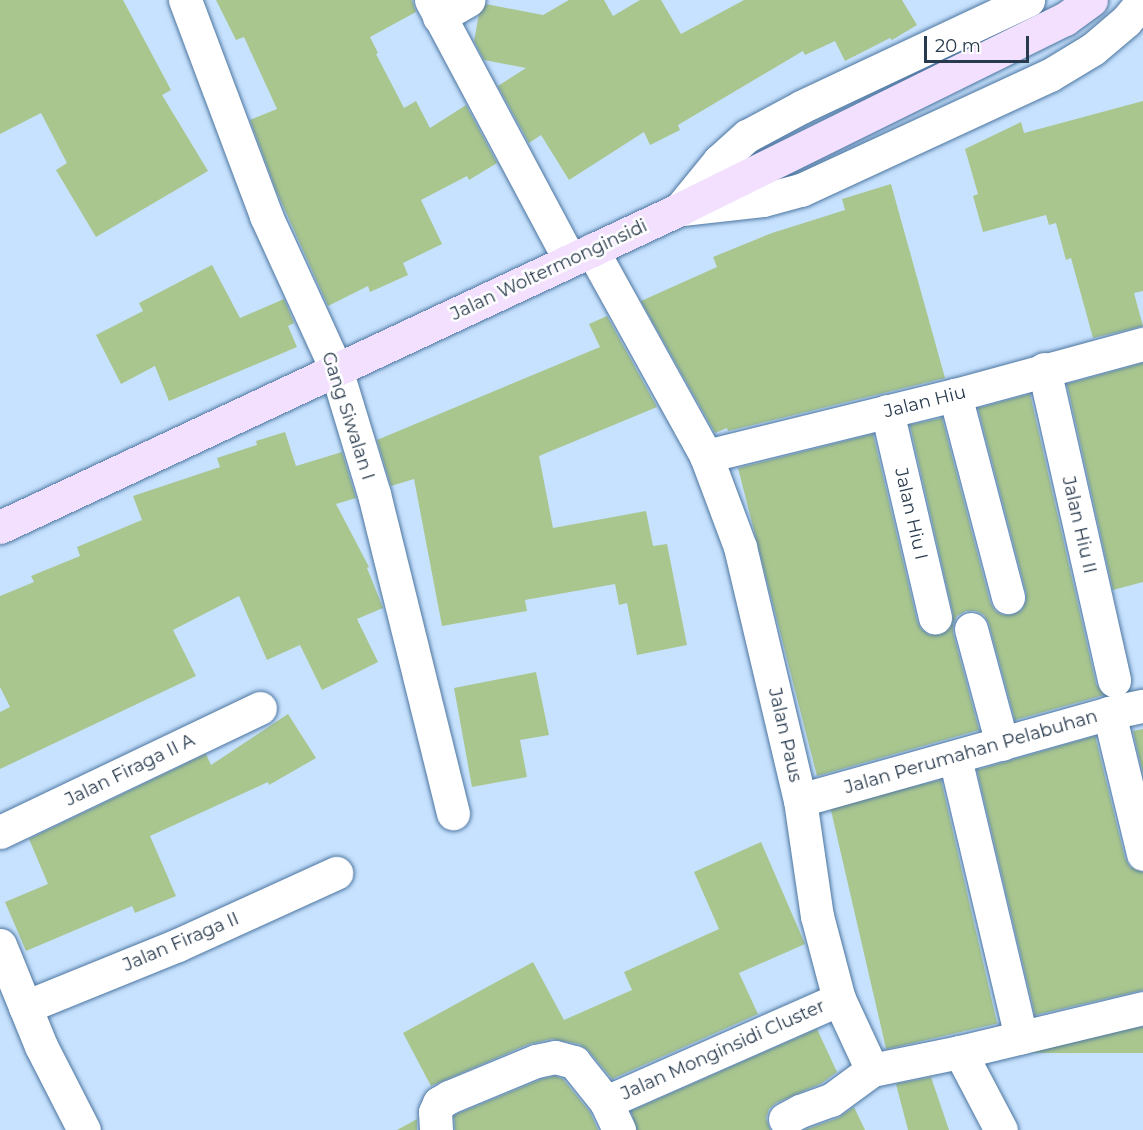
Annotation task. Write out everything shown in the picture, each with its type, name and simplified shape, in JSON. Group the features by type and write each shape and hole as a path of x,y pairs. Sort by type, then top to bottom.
{"main road":[{"name":"Jalan Woltermonginsidi","path":"0,527 694,202 1065,19 1092,0"}],"street":[{"name":"Gang Siwalan I","path":"185,0 266,216 336,369 374,494 453,813"},
{"path":"435,9 468,0"},
{"path":"694,202 719,160 747,136 801,107 1028,0"},
{"path":"694,202 763,200 801,190 1050,75 1093,49 1126,21 1143,1"},
{"name":"Jalan Paus","path":"435,9 581,255 706,456 740,547 800,800 817,916 839,999 872,1070"},
{"name":"Jalan Hiu","path":"706,456 955,395 1143,344"},
{"name":"Jalan Hiu II","path":"1044,369 1114,680"},
{"path":"955,395 1008,597"},
{"name":"Jalan Hiu I","path":"887,411 934,617"},
{"path":"971,629 1002,744"},
{"name":"Jalan Perumahan Pelabuhan","path":"800,800 1109,713 1143,706"},
{"name":"Jalan Firaga II A","path":"0,832 260,708"},
{"path":"1109,713 1143,854"},
{"path":"955,758 1021,1037"},
{"name":"Jalan Firaga II","path":"25,1007 178,945 336,873"},
{"path":"0,945 25,1007 84,1130"},
{"name":"Jalan Monginsidi Cluster","path":"436,1130 435,1112 439,1103 536,1061 555,1057 574,1062 612,1116 839,999"},
{"path":"785,1119 831,1100 872,1070 960,1052 1143,1008"},
{"path":"960,1052 1001,1130"}],"building":[{"path":"0,0 123,0 171,90 162,95 208,171 96,237 56,170 67,163 41,113 0,134"},
{"path":"216,0 412,0 416,12 370,37 378,53 376,54 404,108 416,101 430,128 466,105 497,163 469,180 467,176 421,200 442,244 403,263 408,275 370,292 368,286 328,306 276,190 250,120 277,109 244,37 236,40"},
{"path":"569,0 604,0 613,16 640,0 661,0 681,34 744,0 902,0 917,25 892,40 890,38 845,61 835,41 805,55 803,51 678,125 680,130 650,145 644,132 569,180 541,135 529,143 498,86 526,68 484,60 474,41 479,14 486,4 543,15"},
{"path":"1143,101 1143,291 1134,293 1143,326 1093,338 1071,258 1066,260 1056,223 1049,225 1046,215 983,232 973,196 978,194 965,149 1021,122 1024,133"},
{"path":"891,184 945,378 728,431 727,428 715,433 641,301 717,267 713,257 772,233 845,210 842,199"},
{"path":"212,265 240,318 284,299 294,323 288,326 297,347 169,401 155,366 121,384 96,335 143,311 139,303"},
{"path":"607,316 657,407 539,456 553,528 646,511 653,546 667,544 687,645 637,655 627,603 619,605 615,584 525,600 527,611 442,626 414,479 391,486 377,440 600,347 589,324"},
{"path":"1143,363 1143,582 1113,590 1067,384"},
{"path":"1030,394 1096,684 1104,695 1015,720 989,624 984,615 976,611 966,611 957,616 953,624 953,633 979,730 817,776 738,468 873,434 917,621 921,629 929,635 940,635 953,623 953,613 910,425 942,418 990,602 995,611 1003,615 1012,615 1022,610 1026,601 1026,592 978,408"},
{"path":"285,432 296,466 342,452 356,498 336,504 369,567 367,568 383,608 357,619 378,662 322,690 300,645 267,660 239,596 173,630 196,676 0,769 0,712 10,707 0,687 0,596 34,582 31,576 80,556 77,547 142,520 133,496 220,467 217,458 257,445 256,441"},
{"path":"536,672 549,735 520,740 527,777 472,787 454,688"},
{"path":"288,714 316,758 269,785 268,782 150,836 176,896 135,913 132,906 26,951 5,902 48,884 29,839 206,754 211,765"},
{"path":"1143,729 1143,774 1133,731"},
{"path":"1095,736 1125,858 1130,867 1143,872 1143,990 1035,1015 977,770"},
{"path":"941,780 997,1024 886,1049 830,806"},
{"path":"761,842 805,944 739,973 758,1014 612,1079 588,1050 579,1044 552,1039 529,1044 431,1086 403,1033 533,962 564,1020 632,990 624,972 719,929 694,872"},
{"path":"992,1027 1143,1027 1143,1053 992,1053"},
{"path":"817,1029 837,1072 822,1083 776,1103 769,1109 766,1118 770,1130 637,1130 631,1111"},
{"path":"555,1076 563,1079 590,1112 598,1130 455,1130 454,1116 457,1114 542,1079"},
{"path":"931,1077 949,1130 908,1130 896,1084"},
{"path":"854,1107 865,1130 804,1130 838,1118"},
{"path":"417,1119 417,1130 397,1130"}]}
